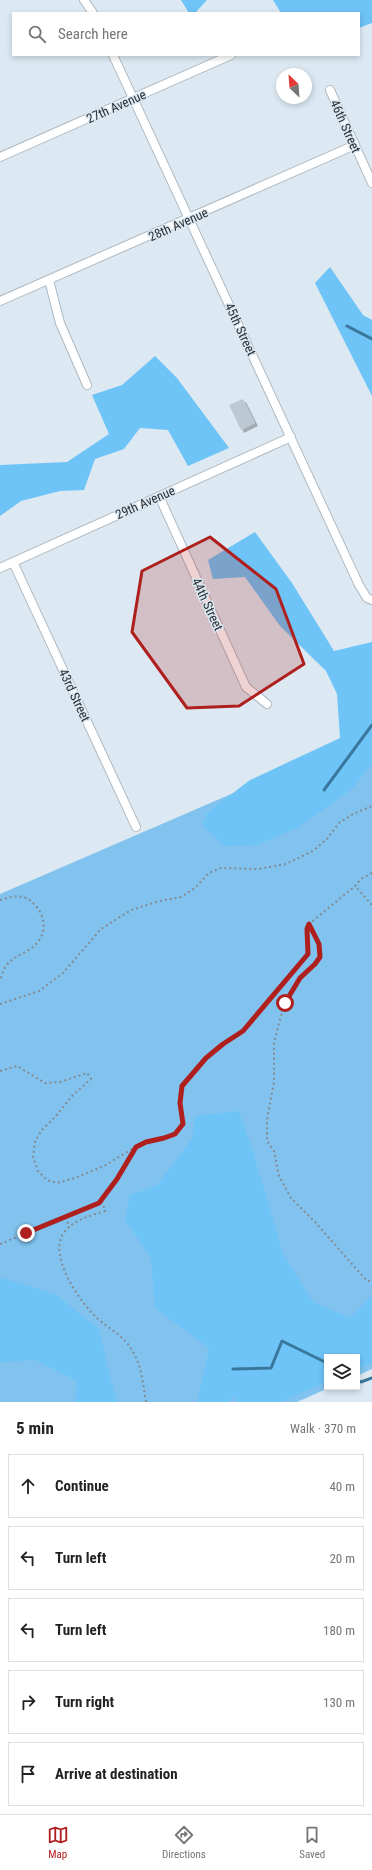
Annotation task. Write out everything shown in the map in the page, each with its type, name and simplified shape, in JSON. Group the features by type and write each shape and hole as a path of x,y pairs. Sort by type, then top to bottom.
{"street":[{"path":"84,0 92,12"},
{"name":"45th Street","path":"113,56 291,437 358,585 367,598 372,600"},
{"name":"27th Avenue","path":"0,157 229,56"},
{"name":"46th Street","path":"330,90 372,183"},
{"name":"28th Avenue","path":"0,301 355,146"},
{"path":"50,280 60,323 87,385"},
{"name":"29th Avenue","path":"0,568 291,437"},
{"name":"44th Street","path":"159,496 246,687 267,704"},
{"name":"43rd Street","path":"13,562 136,827"}],"path":[{"path":"0,1004 39,991 63,973 101,930 131,910 160,901 181,898 195,888 209,873 221,868 258,869 286,864 313,851 327,839 339,823 353,814 372,806"},
{"path":"0,1071 17,1066 44,1083 60,1082 87,1073 91,1079 65,1103 56,1116 41,1131 35,1142 33,1158 38,1172 47,1180 57,1183 75,1178 121,1158 146,1142 175,1134 183,1124 180,1103 182,1086 206,1058 223,1044 243,1031 308,954 307,929 309,924 355,886 361,879 372,873"},
{"path":"355,886 372,905"},
{"path":"0,900 14,895 30,900 40,910 44,924 42,934 34,946 17,956 6,966 0,980"},
{"path":"309,924 319,944 320,957 315,964 300,978 285,1003 278,1022 274,1043 274,1082 267,1120 267,1141 274,1151 278,1176 291,1198 316,1223 367,1281 372,1281"},
{"path":"0,1244 66,1217 102,1200 123,1170 136,1147"},
{"path":"102,1200 105,1211 80,1220 69,1227 62,1235 60,1252 62,1265 72,1287 94,1316 119,1335 133,1351 140,1368 146,1402"},
{"path":"66,1217 69,1227"}],"highlighted area":[{"path":"210,537 276,589 304,664 239,706 187,708 132,632 142,571"}],"shaded area":[{"path":"181,0 207,0 196,12 188,12"},
{"path":"273,0 372,0 372,23 360,28 360,12 280,12"},
{"path":"330,267 363,315 372,320 372,396 315,283"},
{"path":"155,356 177,378 229,448 188,466 168,430 140,428 124,449 95,459 84,490 60,491 21,501 0,516 0,465 67,462 109,434 92,395 122,385"},
{"path":"255,532 292,583 334,651 372,642 372,764 352,789 297,828 257,845 224,846 202,825 207,813 250,780 340,738 337,694 326,671 280,626 245,577 213,579 208,560"},
{"path":"372,733 372,1369 360,1375 360,1354 324,1354 324,1390 297,1402 0,1402 0,894"},
{"path":"239,1111 254,1155 283,1253 313,1302 350,1318 372,1296 372,1363 360,1369 360,1354 324,1354 324,1383 280,1402 238,1402 234,1397 227,1402 197,1402 209,1348 155,1308 151,1258 125,1220 130,1195 157,1185 192,1139 195,1116"},
{"path":"2,1278 55,1294 99,1329 117,1402 75,1402 77,1381 35,1360 0,1362 0,1279"}],"building":[{"path":"243,399 255,423 241,430 229,405"}],"waterway":[{"path":"347,326 372,339"},
{"path":"324,790 372,725"},
{"path":"233,1369 271,1368 282,1341 324,1362"},
{"path":"360,1382 372,1378"}],"route":[{"path":"26,1233 99,1203 123,1170 136,1147 146,1142 175,1134 183,1124 180,1103 182,1086 206,1058 223,1044 243,1031 308,954 309,945 307,929 309,924 319,944 320,957 315,964 300,978 285,1003"}]}
